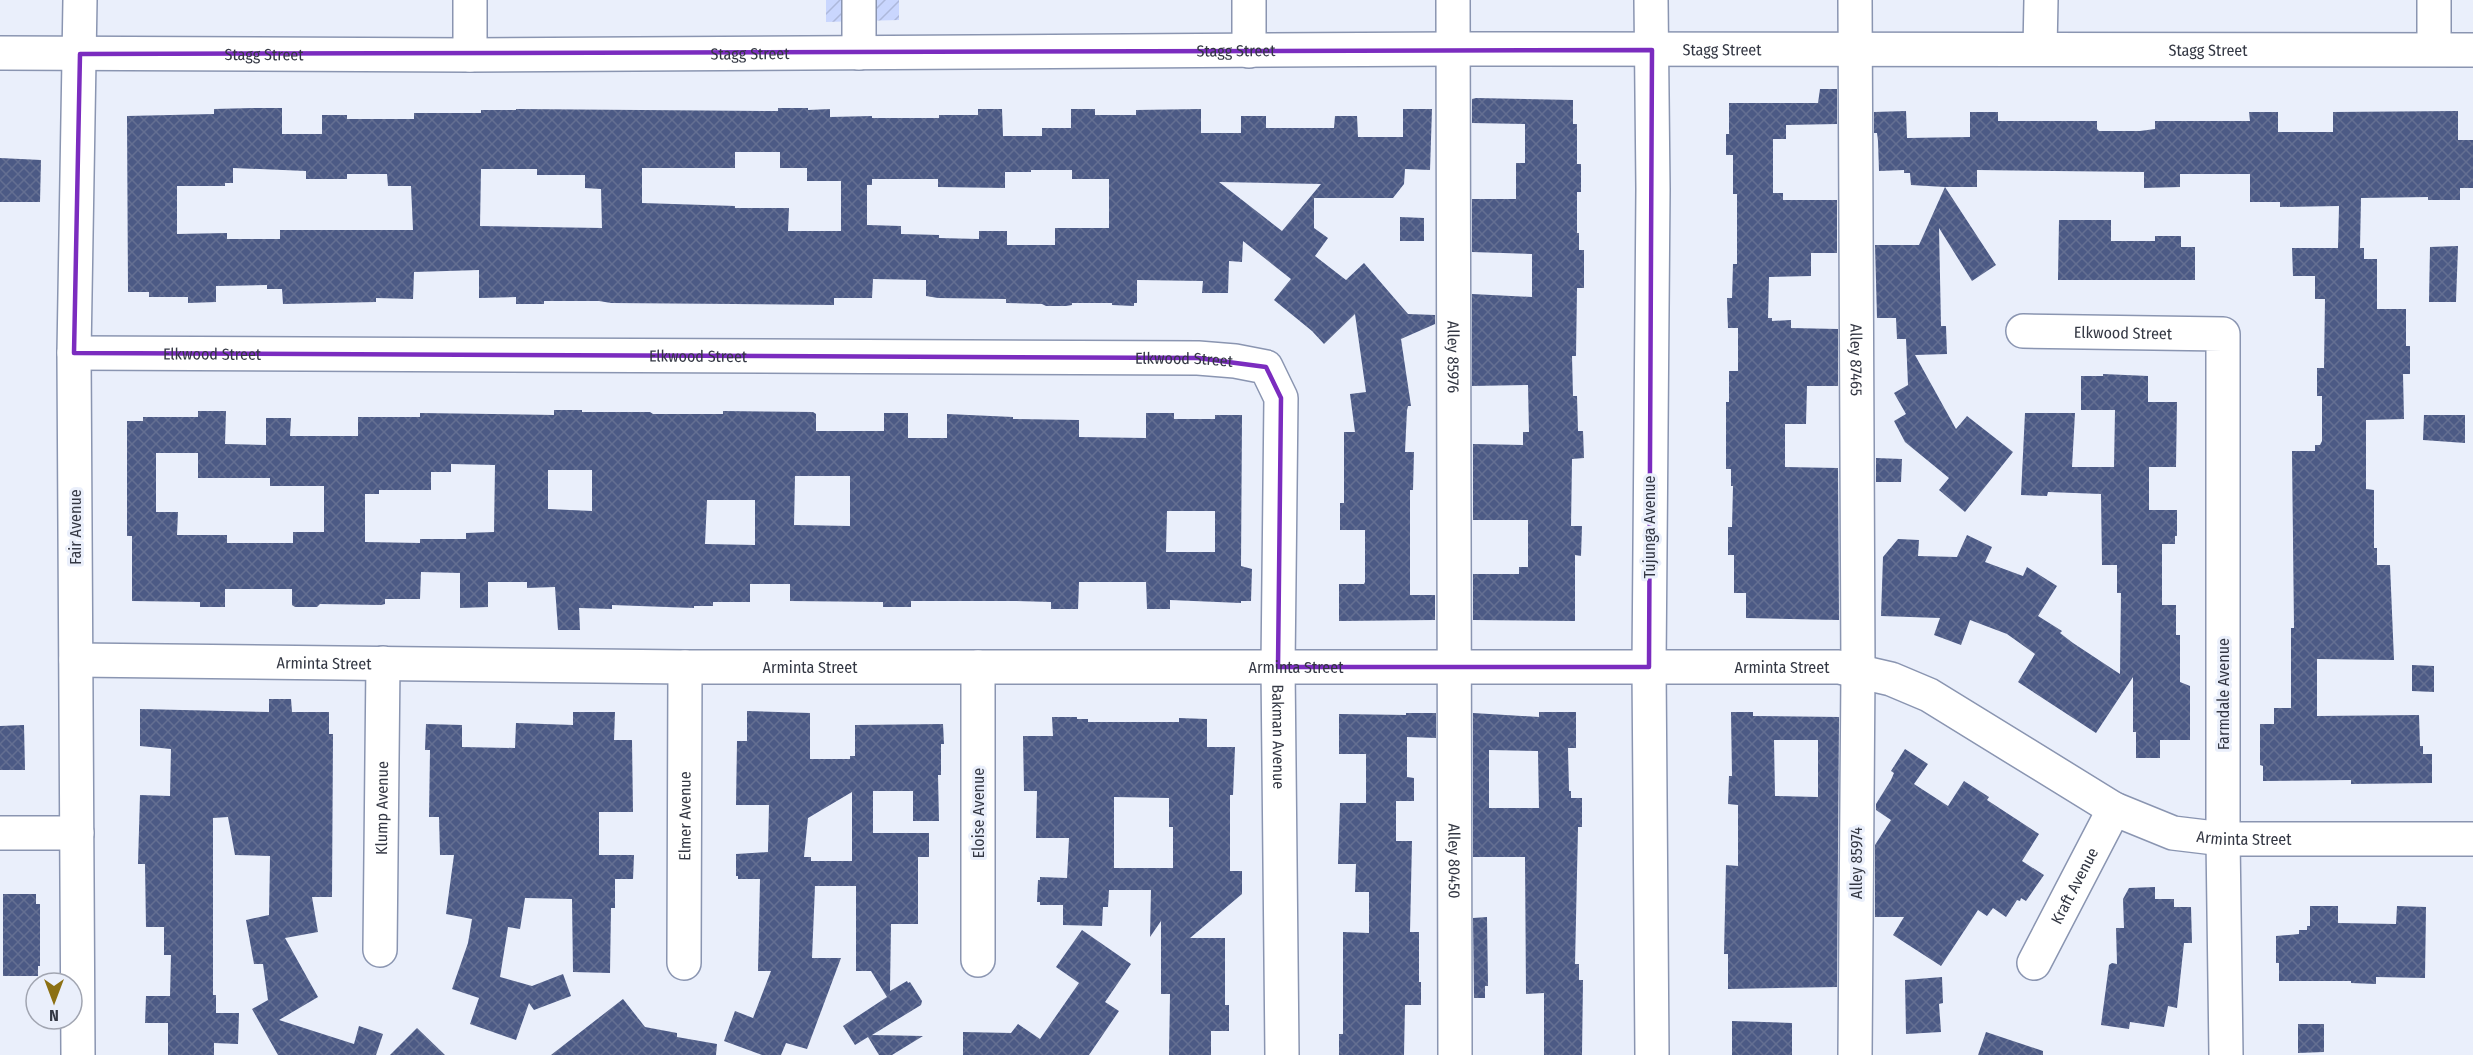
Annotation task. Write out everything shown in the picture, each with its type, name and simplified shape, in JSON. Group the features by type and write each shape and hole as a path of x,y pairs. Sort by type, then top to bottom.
{"street":[{"name":"Fair Avenue","path":"78,1055 74,353 80,0"},
{"path":"470,0 470,55"},
{"path":"859,0 859,52"},
{"path":"1249,0 1249,51"},
{"name":"Alley 85976","path":"1454,0 1455,667"},
{"name":"Tujunga Avenue","path":"1651,0 1649,667 1652,1055"},
{"name":"Alley 87465","path":"1854,0 1858,671"},
{"path":"2040,49 2041,0"},
{"path":"2434,0 2434,50"},
{"name":"Stagg Street","path":"0,53 470,55 1454,49 2473,50"},
{"name":"Elkwood Street","path":"2023,331 2223,334"},
{"name":"Farmdale Avenue","path":"2223,334 2223,839 2226,1055"},
{"name":"Elkwood Street","path":"74,353 1198,358 1235,361 1266,368 1281,398 1281,420"},
{"name":"Bakman Avenue","path":"1281,420 1278,667 1282,1055"},
{"name":"Arminta Street","path":"76,660 685,667 1839,667 1892,679 1929,694 2114,809 2173,833 2223,839 2473,839"},
{"name":"Klump Avenue","path":"380,950 383,663"},
{"name":"Elmer Avenue","path":"684,963 685,667"},
{"name":"Eloise Avenue","path":"978,667 978,960"},
{"name":"Alley 80450","path":"1455,667 1455,1055"},
{"name":"Alley 85974","path":"1855,1055 1858,671"},
{"name":"Kraft Avenue","path":"2034,963 2114,809"},
{"path":"0,833 76,833"}],"highlighted area":[{"path":"1652,50 1649,667 1278,667 1281,398 1266,367 1198,358 74,353 80,54"}],"shaded area":[{"path":"826,0 899,0 899,20 826,22"}],"building":[{"path":"1820,89 1837,89 1837,124 1786,125 1786,139 1773,139 1773,193 1783,193 1783,200 1837,200 1837,253 1811,253 1811,276 1769,277 1768,318 1772,318 1772,321 1791,320 1791,328 1838,329 1838,386 1807,386 1806,424 1785,424 1785,467 1838,468 1839,620 1746,618 1746,593 1734,593 1734,555 1728,555 1728,527 1732,527 1733,486 1731,486 1731,469 1726,469 1726,402 1729,402 1729,371 1738,371 1738,328 1728,328 1727,298 1732,298 1733,264 1737,264 1737,194 1733,194 1733,155 1726,155 1729,103 1818,103"},
{"path":"1472,99 1573,100 1573,124 1577,124 1577,164 1581,164 1581,192 1577,192 1577,233 1579,233 1579,250 1584,250 1584,288 1577,288 1576,356 1572,356 1573,396 1577,396 1578,431 1583,431 1584,458 1572,459 1571,526 1582,526 1581,556 1575,555 1575,621 1473,620 1473,574 1519,574 1519,567 1528,567 1528,520 1473,520 1473,444 1523,445 1523,432 1529,432 1528,385 1472,386 1472,294 1532,297 1532,254 1472,252 1472,199 1516,199 1516,163 1525,163 1525,124 1472,123"},
{"path":"282,108 282,134 322,134 322,115 347,115 347,119 414,119 414,113 481,113 481,110 516,109 778,111 778,108 808,108 808,110 830,109 830,117 872,116 872,118 939,118 939,115 978,115 978,109 1002,109 1003,136 1042,136 1042,128 1071,128 1071,109 1095,109 1095,115 1136,115 1136,110 1201,109 1201,133 1241,133 1241,116 1266,116 1266,128 1334,128 1335,116 1357,116 1358,137 1403,137 1403,109 1432,109 1430,170 1405,169 1404,184 1393,198 1314,198 1314,228 1328,238 1315,256 1346,280 1364,263 1408,314 1435,315 1435,324 1401,339 1411,406 1408,406 1407,410 1405,452 1414,452 1413,490 1410,490 1410,595 1435,595 1435,620 1339,621 1339,584 1364,584 1365,582 1365,530 1340,530 1340,503 1344,503 1344,432 1355,432 1350,394 1366,392 1355,314 1324,344 1312,331 1274,300 1291,279 1243,241 1242,262 1229,261 1228,293 1202,293 1203,281 1137,280 1137,303 1134,303 1134,306 1112,305 1112,303 1072,303 1066,306 1046,306 1006,303 1006,299 938,298 926,296 926,280 873,279 872,298 834,298 834,305 599,301 544,301 544,304 516,304 516,297 479,298 479,270 414,272 413,299 376,298 376,302 283,304 282,289 267,289 267,285 216,286 216,302 188,303 188,297 149,297 149,292 128,292 127,116 214,114 214,109","holes":["735,152 780,152 780,168 807,168 807,181 841,181 841,231 788,231 789,208 735,208 735,206 642,203 642,168 735,168","233,168 306,171 306,179 347,179 347,174 387,174 388,186 411,186 413,230 280,230 280,239 227,239 227,233 177,234 177,186 225,186 225,183 233,183","481,169 537,169 537,175 585,175 585,188 601,189 602,228 480,226","1072,170 1072,179 1109,179 1109,228 1055,228 1055,245 1007,245 1007,231 979,231 979,239 939,238 939,235 901,234 901,226 867,225 867,185 872,185 872,179 938,179 938,187 1005,188 1005,172","1219,182 1321,184 1282,231"]},
{"path":"1906,111 1907,138 1970,137 1970,112 1998,112 1998,121 2097,121 2099,131 2140,131 2155,129 2155,121 2250,121 2249,112 2278,112 2278,132 2333,132 2333,112 2458,111 2458,140 2473,140 2473,188 2460,188 2460,200 2428,200 2428,197 2361,198 2360,248 2364,248 2364,259 2377,259 2377,309 2406,309 2406,346 2410,346 2410,374 2403,374 2404,419 2366,420 2366,489 2374,490 2374,548 2377,548 2377,565 2390,565 2394,660 2317,659 2317,716 2419,715 2420,746 2423,746 2423,754 2432,754 2432,783 2351,784 2351,780 2263,781 2263,766 2260,765 2260,724 2274,724 2274,708 2291,708 2291,628 2294,628 2292,451 2315,451 2315,445 2320,445 2322,441 2322,396 2317,396 2317,368 2324,368 2325,299 2315,299 2315,276 2293,276 2292,248 2338,248 2339,206 2280,207 2280,202 2250,202 2250,174 2180,174 2180,187 2144,188 2144,172 1977,170 1977,187 1911,185 1910,173 1904,173 1904,170 1879,171 1877,133 1874,133 1874,112"},
{"path":"0,158 41,160 40,202 0,202"},
{"path":"1945,187 1996,265 1972,281 1939,228 1941,326 1946,326 1947,354 1915,355 1956,429 1967,416 2013,452 1965,512 1939,490 1949,478 1905,442 1894,421 1906,414 1894,393 1908,385 1906,339 1897,339 1896,318 1877,318 1875,245 1919,245"},
{"path":"1400,217 1424,218 1424,241 1400,241"},
{"path":"2059,220 2111,220 2111,241 2155,241 2155,236 2181,236 2181,247 2195,247 2195,280 2058,280"},
{"path":"2458,246 2456,302 2429,302 2430,247"},
{"path":"2103,374 2148,376 2148,402 2177,402 2176,467 2149,467 2149,510 2177,510 2175,544 2162,544 2162,605 2176,605 2176,635 2180,635 2180,682 2190,686 2190,740 2160,740 2160,758 2136,758 2136,732 2133,732 2133,677 2096,733 2018,682 2035,654 2007,634 1970,620 1961,645 1934,635 1940,618 1881,616 1883,557 1898,539 1919,540 1918,556 1957,557 1967,535 1992,547 1985,562 2023,576 2027,567 2057,586 2038,616 2062,631 2060,633 2073,643 2120,674 2121,593 2117,593 2117,565 2102,565 2101,494 2048,492 2047,496 2021,495 2025,413 2075,413 2072,467 2114,467 2115,410 2081,410 2081,376 2103,376"},
{"path":"554,410 650,412 653,414 723,414 723,411 813,412 816,414 816,431 884,431 884,413 908,413 908,438 947,438 947,414 1013,417 1013,419 1079,420 1079,437 1146,438 1146,413 1174,413 1174,419 1215,419 1215,415 1242,415 1241,566 1252,569 1251,601 1241,601 1241,603 1170,600 1170,609 1147,609 1146,582 1079,582 1078,609 1051,609 1051,602 1014,601 911,601 911,607 883,607 883,602 790,601 790,584 750,584 750,602 713,602 713,606 694,606 694,608 612,605 612,609 579,608 580,630 558,630 555,587 527,588 527,582 488,582 488,607 460,608 460,573 421,572 420,599 385,599 385,604 381,605 320,604 317,607 295,607 292,605 292,589 225,589 225,607 200,607 200,602 132,601 132,536 127,536 127,421 143,421 143,417 198,417 198,411 226,411 225,444 266,445 266,418 291,418 290,436 358,436 358,417 420,417 420,413 554,415","holes":["156,453 198,453 198,478 270,478 270,486 324,486 324,532 293,532 293,543 227,543 227,535 177,535 178,512 156,512","451,464 495,465 494,532 466,533 466,539 420,539 420,543 365,542 365,494 379,494 379,490 431,490 431,472 451,472","548,470 592,470 592,511 548,509","795,476 850,476 850,526 794,525","707,500 755,500 755,545 705,544","1167,511 1215,511 1215,552 1166,552"]},
{"path":"2424,415 2465,415 2465,443 2423,440"},
{"path":"1876,458 1902,459 1901,482 1876,482"},
{"path":"2412,665 2434,666 2434,692 2412,691"},
{"path":"269,699 291,699 292,712 329,712 329,734 333,734 332,897 312,897 318,932 285,938 318,997 279,1020 354,1044 359,1026 383,1034 376,1055 278,1055 252,1009 268,1000 263,964 254,964 246,920 269,915 270,856 235,855 228,817 213,818 213,995 216,995 216,1013 239,1013 238,1044 214,1043 214,1055 168,1055 168,1023 145,1023 146,996 170,996 171,955 164,955 164,927 146,927 145,864 138,864 140,795 170,796 171,749 140,746 140,709 269,712"},
{"path":"747,711 810,713 810,759 850,759 850,756 855,756 855,725 943,724 941,775 938,775 939,821 913,821 913,791 873,791 873,833 929,833 929,857 918,857 918,924 891,924 890,991 907,981 910,982 922,1001 921,1005 872,1035 923,1036 892,1055 879,1055 868,1037 855,1045 843,1026 887,997 871,971 856,971 856,886 815,886 812,958 841,958 807,1049 786,1043 781,1055 762,1055 724,1041 735,1011 753,1018 771,971 758,971 760,879 738,879 736,876 736,854 768,852 769,805 736,805 737,741 747,741","holes":["852,792 852,861 811,861 811,857 804,857 808,818"]},
{"path":"573,712 615,712 614,740 632,740 633,812 599,812 599,855 634,855 633,879 615,879 615,908 611,908 610,973 573,972 572,899 525,898 520,929 508,927 500,977 532,986 563,974 571,996 534,1010 529,1003 516,1040 470,1024 479,998 452,989 468,943 472,919 446,914 454,855 440,855 439,817 429,817 430,750 425,750 426,724 462,725 462,747 515,748 516,723 573,725"},
{"path":"1539,712 1576,712 1576,748 1568,748 1569,791 1571,791 1571,798 1582,798 1582,827 1578,827 1575,964 1579,964 1579,980 1583,980 1582,1055 1544,1055 1544,993 1526,994 1525,857 1473,857 1473,713 1539,717","holes":["1489,750 1538,751 1539,808 1489,808"]},
{"path":"1731,712 1753,712 1753,716 1839,717 1837,987 1728,989 1728,954 1724,954 1726,865 1738,866 1738,805 1728,804 1729,776 1732,776","holes":["1774,740 1818,740 1818,797 1775,796"]},
{"path":"1406,713 1436,713 1436,738 1407,737 1407,777 1414,778 1414,801 1396,801 1396,841 1412,841 1410,932 1419,932 1421,1005 1405,1005 1404,1055 1339,1055 1339,1034 1343,1034 1343,932 1369,933 1369,892 1355,892 1356,864 1338,864 1340,803 1366,803 1366,754 1339,754 1339,714 1406,715"},
{"path":"1052,717 1077,717 1077,719 1088,719 1088,722 1179,722 1179,718 1207,719 1207,747 1235,747 1233,795 1230,795 1230,871 1242,871 1242,894 1190,938 1225,938 1225,1005 1229,1005 1229,1031 1211,1031 1211,1055 1169,1055 1170,994 1161,994 1161,921 1150,937 1151,890 1109,890 1108,907 1103,907 1102,926 1063,925 1063,905 1040,905 1040,902 1037,902 1040,877 1067,878 1069,838 1036,838 1037,791 1024,791 1023,736 1053,736","holes":["1114,797 1169,798 1169,827 1173,827 1173,868 1114,868"]},
{"path":"24,725 25,770 0,770 0,726"},
{"path":"1905,749 1928,764 1914,784 1948,806 1964,781 1989,797 1987,800 2039,834 2022,861 2044,875 2026,901 2021,898 2020,901 2017,900 2006,917 1993,908 1987,916 1978,910 1941,966 1893,935 1904,917 1875,917 1875,845 1891,820 1876,810 1876,804 1891,780 1894,773 1891,771"},
{"path":"2155,887 2155,899 2174,899 2174,907 2191,907 2192,943 2184,943 2177,1008 2168,1006 2164,1027 2130,1022 2129,1029 2101,1025 2109,965 2117,964 2116,928 2124,928 2123,899 2129,888"},
{"path":"3,894 36,894 36,904 40,904 40,966 38,966 38,971 24,971 24,976 3,976"},
{"path":"2310,906 2338,906 2338,923 2396,924 2397,906 2426,907 2425,978 2376,977 2376,984 2351,983 2351,981 2279,981 2276,936 2299,934 2299,930 2307,930 2307,926 2310,926"},
{"path":"1487,917 1488,986 1485,986 1485,998 1474,998 1473,918"},
{"path":"1082,930 1131,964 1105,1002 1119,1011 1089,1055 963,1055 963,1032 1011,1033 1018,1024 1040,1039 1079,983 1056,967"},
{"path":"1942,977 1943,1003 1939,1004 1941,1032 1906,1034 1905,980"},
{"path":"623,999 645,1027 677,1033 677,1037 717,1044 716,1055 551,1055"},
{"path":"1732,1021 1792,1023 1792,1055 1732,1055"},
{"path":"2298,1024 2324,1024 2324,1052 2298,1053"},
{"path":"417,1028 445,1055 390,1055"},
{"path":"1986,1032 2043,1051 2043,1055 1978,1055"}]}
